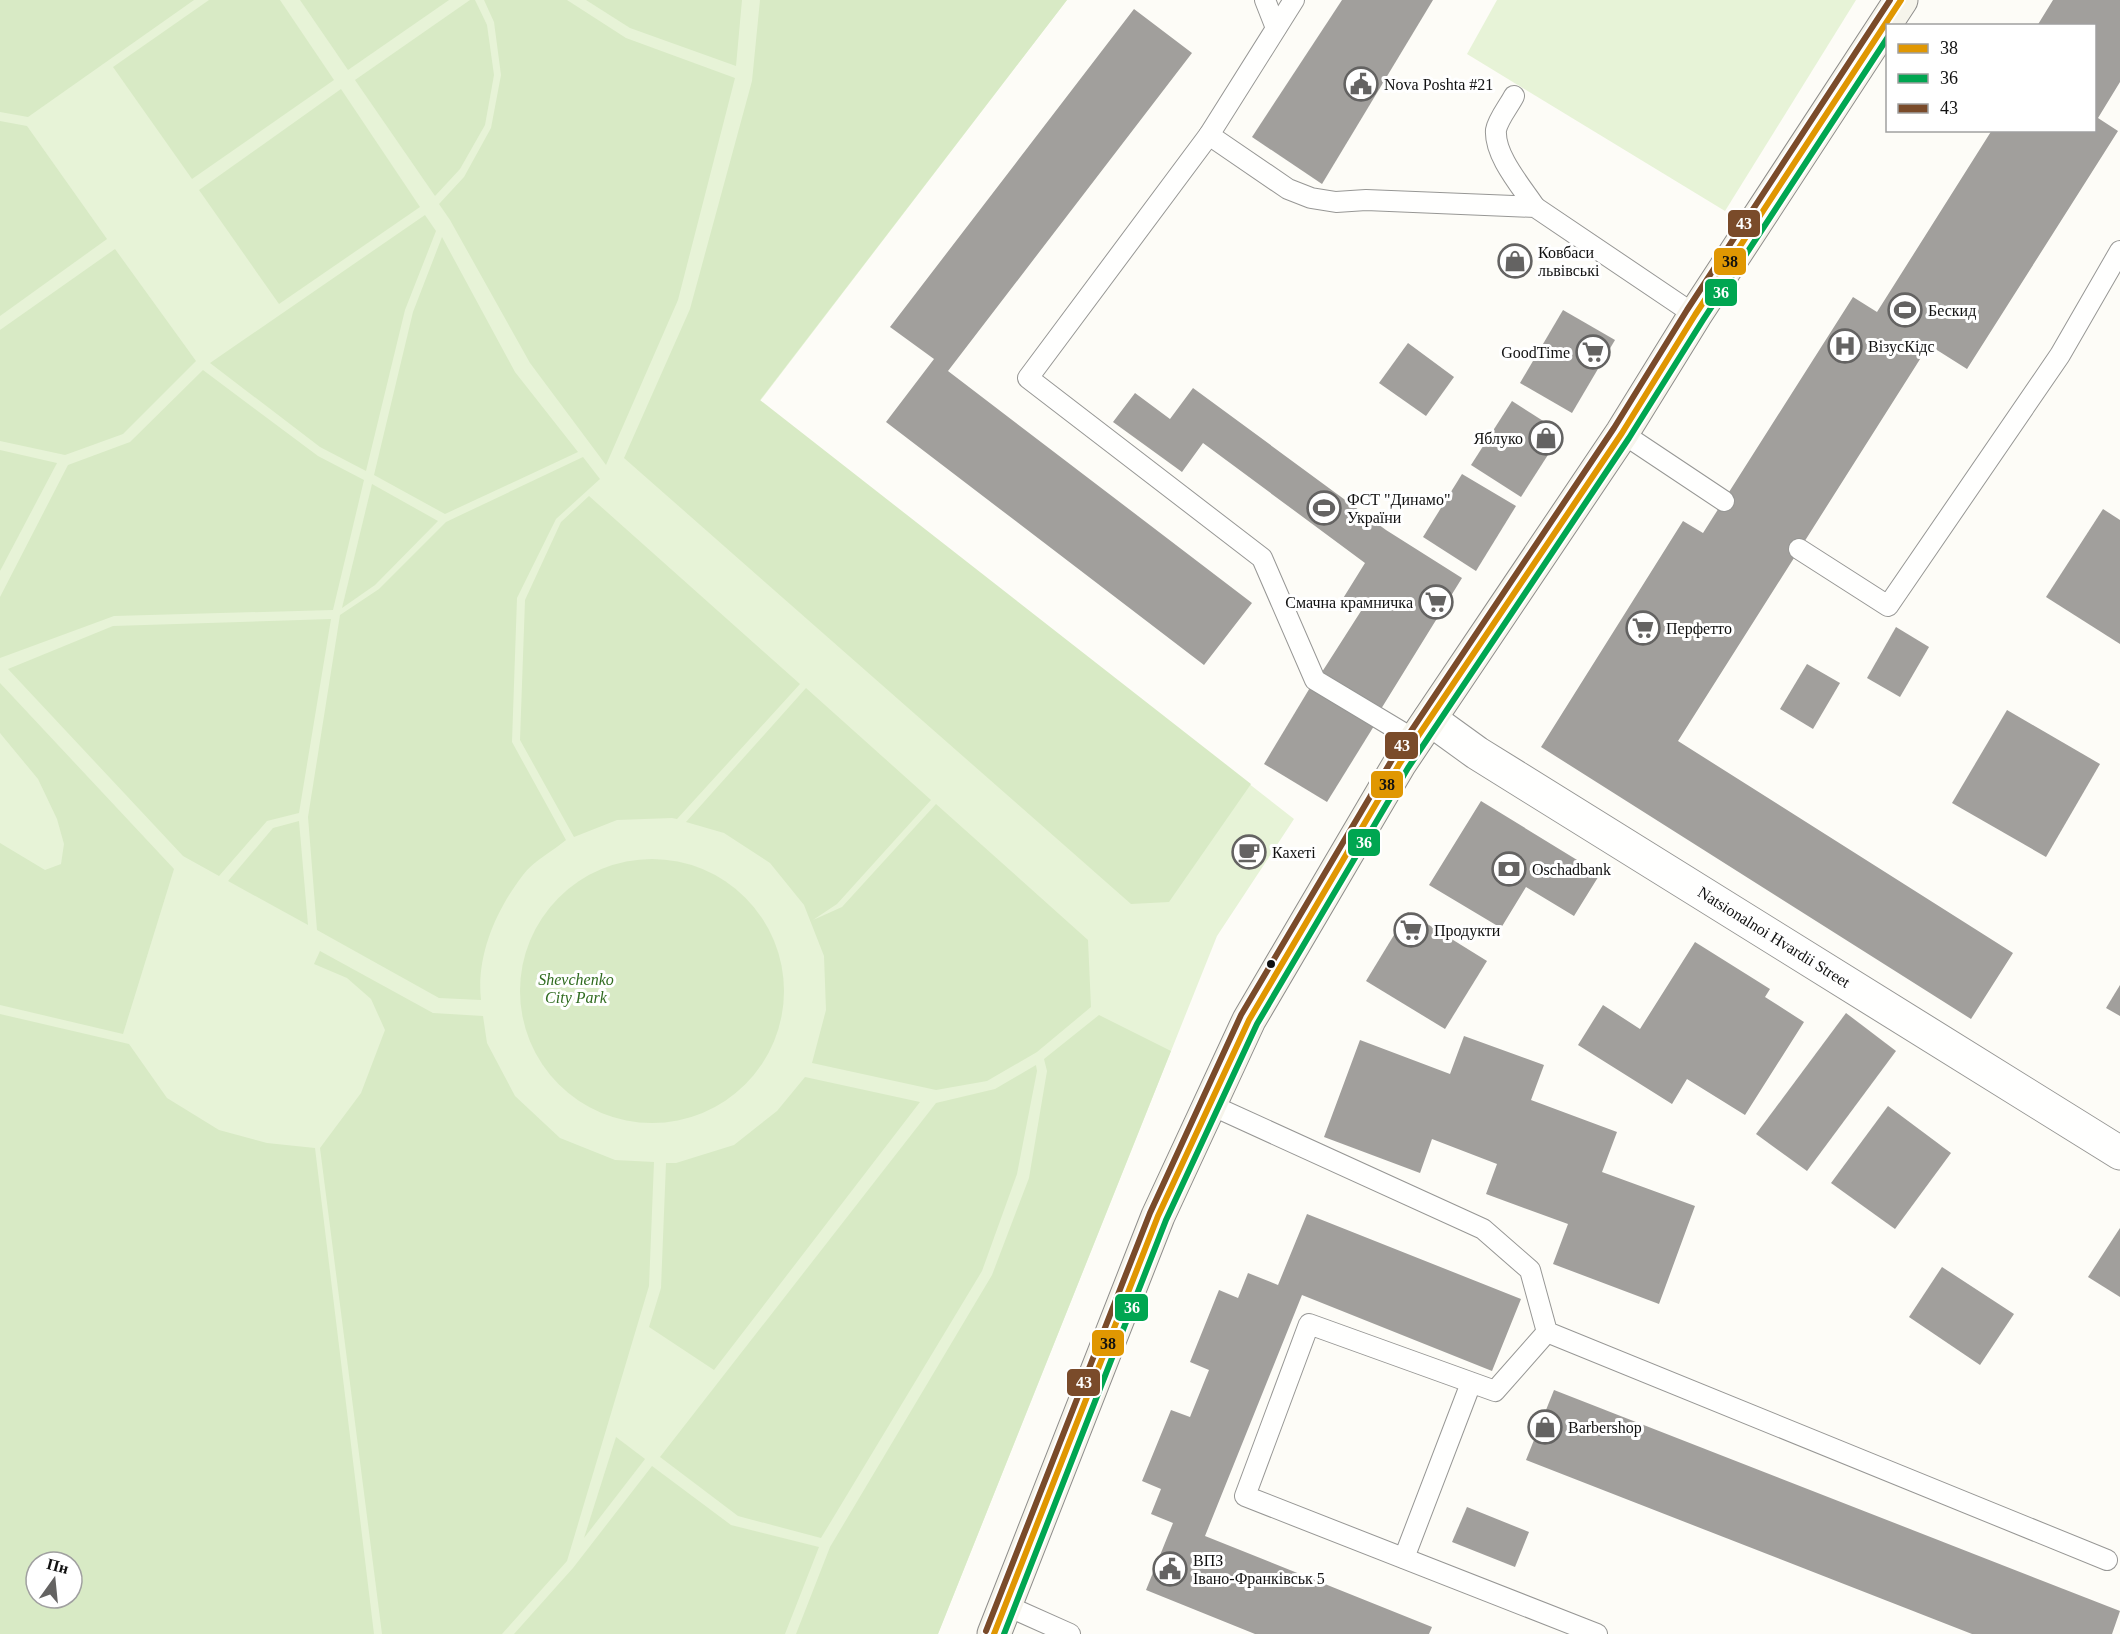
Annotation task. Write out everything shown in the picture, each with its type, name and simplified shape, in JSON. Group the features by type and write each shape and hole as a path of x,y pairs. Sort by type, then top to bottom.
{"main road":[{"path":"999,1619 1158,1216 1249,1020 1423,730 1622,433 1695,315 1901,0"}],"street":[{"name":"Natsionalnoi Hvardii Street","path":"1423,730 1478,753 2120,1153"}],"lane":[{"path":"1265,0 1276,28"},
{"path":"1294,0 1209,135 1028,378 1262,558 1315,680 1423,730"},
{"path":"1514,96 1496,128 1497,143 1502,158 1534,207 1695,315"},
{"path":"1209,135 1288,189 1311,198 1336,202 1366,200 1534,207"},
{"path":"1799,549 1888,606 2060,356 2120,251"},
{"path":"1622,433 1724,501"},
{"path":"1211,1105 1483,1228 1530,1270 1547,1332"},
{"path":"1547,1332 1495,1391 1309,1324 1245,1496 1597,1634"},
{"path":"1547,1332 2107,1560"},
{"path":"1404,1558 1471,1383"},
{"path":"999,1619 1070,1634"}],"green space":[{"name":"Shevchenko City Park","path":"0,0 1067,0 760,401 1294,819 1217,936 938,1634 0,1634"},
{"path":"0,0 194,0 28,117 0,112"},
{"path":"209,0 280,0 334,80 192,179 113,67"},
{"path":"300,0 449,0 348,70"},
{"path":"470,0 475,0 487,25 494,75 485,125 460,169 435,196 355,80"},
{"path":"484,0 567,0 626,38 735,78 678,300 606,465 530,363 439,204 464,177 491,128 501,75 494,22"},
{"path":"586,0 742,0 736,66 630,28"},
{"path":"760,0 1067,0 760,400 1251,784 1169,902 1131,904 624,458 690,309 752,81"},
{"path":"1497,0 1856,0 1725,211 1467,54"},
{"path":"341,89 420,207 279,304 199,190"},
{"path":"0,121 27,126 107,239 0,316"},
{"path":"425,215 436,231 405,310 366,471 320,447 210,363"},
{"path":"442,237 515,372 578,452 445,514 374,475 413,312"},
{"path":"115,249 196,361 123,434 65,455 0,441 0,330"},
{"path":"203,370 318,456 364,480 333,610 114,616 0,658 0,597 68,465 130,442"},
{"path":"0,450 57,463 0,571"},
{"path":"583,457 600,479 556,519 517,598 512,742 566,840 527,870 504,903 485,950 480,983 481,1000 439,998 317,930 308,817 340,615 379,589 446,522"},
{"path":"372,484 438,521 375,585 342,608"},
{"path":"589,496 800,684 677,819 617,820 574,837 520,740 525,600 561,522"},
{"path":"331,619 299,813 267,821 219,876 183,856 8,669 113,626"},
{"path":"0,683 174,869 123,1034 0,1005 0,843 45,870 61,864 64,844 57,819 38,779 0,733"},
{"path":"806,688 931,800 837,904 813,920 842,907 936,804 1088,940 1091,1007 1037,1052 987,1081 936,1090 812,1063 826,1010 824,956 804,905 770,863 724,833 686,822"},
{"path":"299,821 308,925 228,881 273,828"},
{"path":"652,859 678,861 714,874 736,889 754,907 774,940 782,965 784,991 782,1017 769,1053 754,1075 736,1093 703,1113 678,1121 652,1123 626,1121 590,1108 568,1093 550,1075 530,1042 522,1017 520,991 522,965 535,929 550,907 568,889 601,869 626,861"},
{"path":"320,951 433,1013 483,1016 487,1043 515,1096 560,1138 615,1160 654,1162 649,1286 567,1561 502,1634 382,1634 320,1148 361,1093 385,1030 371,999 347,978 314,964"},
{"path":"0,1014 129,1044 167,1098 219,1130 267,1143 315,1148 374,1634 0,1634"},
{"path":"1099,1015 1171,1051 938,1634 796,1634 830,1547 992,1275 1029,1178 1047,1071 1044,1059"},
{"path":"1036,1065 1037,1071 1017,1174 982,1271 821,1538 738,1516 660,1457 936,1103 995,1089"},
{"path":"805,1077 920,1102 714,1370 649,1327 661,1288 666,1163 676,1163 734,1145 777,1111"},
{"path":"616,1437 645,1459 584,1538"},
{"path":"652,1466 731,1525 819,1547 785,1634 514,1634 573,1568"}],"building":[{"path":"1342,0 1433,0 1322,184 1252,137"},
{"path":"2053,0 2120,0 2120,82 2098,118 2118,131 1967,369 1929,345 1678,741 2013,953 1971,1019 1541,747 1683,521 1703,533 1853,297 1877,312 1991,132 2096,132 2096,24 2038,24"},
{"path":"1134,9 1192,53 948,371 1252,603 1204,665 886,422 934,359 890,327"},
{"path":"1563,310 1615,340 1572,413 1520,383"},
{"path":"1408,343 1454,377 1426,416 1379,383"},
{"path":"1193,388 1386,530 1462,578 1381,709 1322,672 1361,611 1342,600 1365,563 1203,443 1182,472 1113,422 1135,393 1170,419"},
{"path":"1512,401 1562,433 1521,497 1471,465"},
{"path":"1462,474 1516,506 1476,571 1423,537"},
{"path":"2103,509 2120,520 2120,644 2046,597"},
{"path":"1896,627 1929,647 1900,697 1867,678"},
{"path":"1807,664 1840,683 1813,729 1780,709"},
{"path":"1311,686 1374,726 1327,802 1264,764"},
{"path":"2007,710 2100,764 2046,857 1952,803"},
{"path":"1481,801 1600,874 1574,916 1526,887 1501,928 1429,885"},
{"path":"1408,912 1487,961 1445,1029 1366,981"},
{"path":"1695,942 1770,989 1765,997 1804,1022 1745,1115 1687,1079 1672,1104 1578,1045 1603,1005 1640,1029"},
{"path":"2120,985 2120,1016 2106,1008"},
{"path":"1846,1013 1896,1051 1807,1171 1756,1134"},
{"path":"1464,1036 1544,1065 1531,1100 1617,1132 1602,1172 1695,1206 1659,1304 1553,1264 1568,1224 1486,1194 1497,1164 1432,1139 1420,1173 1324,1137 1360,1040 1450,1074"},
{"path":"1888,1106 1951,1153 1895,1229 1831,1183"},
{"path":"1307,1214 1521,1299 1492,1371 1302,1295 1205,1536 1432,1627 1429,1634 1255,1634 1146,1590 1173,1523 1151,1514 1161,1489 1142,1481 1171,1410 1190,1417 1209,1370 1190,1362 1219,1290 1238,1298 1248,1273 1278,1285"},
{"path":"2120,1228 2120,1297 2088,1277"},
{"path":"1942,1267 2014,1314 1980,1365 1909,1317"},
{"path":"1554,1390 2120,1611 2112,1634 1972,1634 1526,1460"},
{"path":"1467,1507 1529,1532 1515,1567 1452,1542"}],"transit line":[{"name":"43","path":"986,1631 1150,1213 1241,1015 1393,758 1614,428 1687,310 1890,0"},
{"name":"38","path":"994,1634 1158,1216 1249,1020 1400,763 1622,433 1695,315 1901,0"},
{"name":"36","path":"1004,1634 1166,1220 1257,1024 1408,768 1629,438 1703,320 1886,40"}],"place":[{"name":"Nova Poshta #21","path":"1361,84"},
{"name":"Ковбаси львівські","path":"1515,261"},
{"name":"Бескид","path":"1905,310"},
{"name":"ВізусКідс","path":"1845,346"},
{"name":"GoodTime","path":"1593,352"},
{"name":"Яблуко","path":"1546,438"},
{"name":"ФСТ \"Динамо\" України","path":"1324,508"},
{"name":"Смачна крамничка","path":"1436,602"},
{"name":"Перфетто","path":"1643,628"},
{"name":"Кахеті","path":"1249,852"},
{"name":"Oschadbank","path":"1509,869"},
{"name":"Продукти","path":"1411,930"},
{"name":"Barbershop","path":"1545,1427"},
{"name":"ВПЗ Івано-Франківськ 5","path":"1170,1569"}]}
